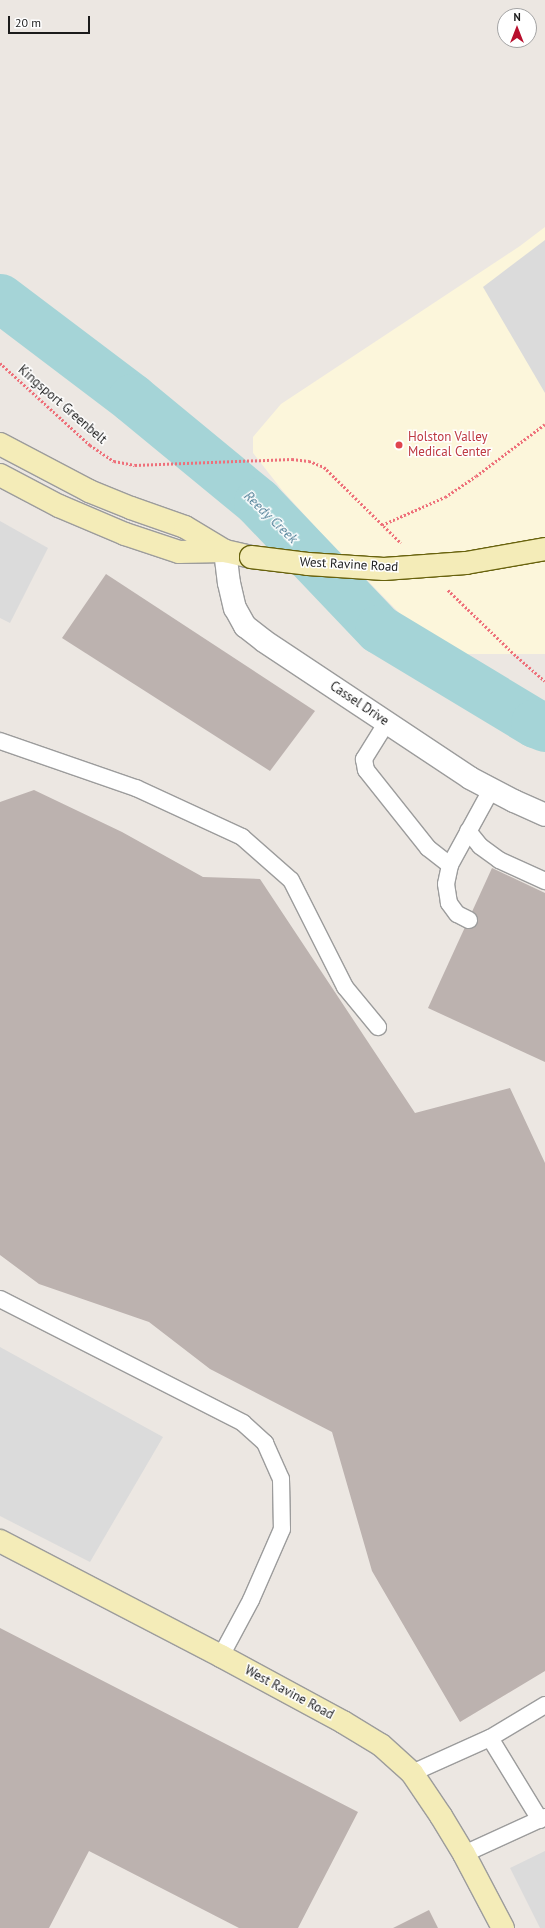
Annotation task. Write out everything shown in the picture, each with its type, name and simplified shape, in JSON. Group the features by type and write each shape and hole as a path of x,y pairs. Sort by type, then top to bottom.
{"street":[{"name":"West Ravine Road","path":"0,444 89,490 131,508 185,527 224,551"},
{"name":"West Ravine Road","path":"0,475 59,506 125,534 179,552 224,551 250,557 308,564 384,570 466,563 545,549"},
{"name":"Cassel Drive","path":"224,551 228,583 235,608 245,626 264,641 470,778 491,790 545,815"},
{"name":"West Ravine Road","path":"0,1540 221,1656 343,1722 381,1745 412,1773 464,1854 503,1928"}],"lane":[{"path":"387,722 364,759 366,770 428,848 450,865"},
{"path":"0,741 136,788 242,837 291,880 345,987 378,1027"},
{"path":"469,920 457,914 448,902 446,884 450,865 491,790"},
{"path":"468,831 480,846 499,860 545,880"},
{"path":"0,1299 243,1423 265,1443 280,1479 282,1529 251,1600 221,1656"},
{"path":"412,1773 490,1738 545,1705"},
{"path":"464,1854 542,1818 490,1738"}],"path":[{"name":"Kingsport Greenbelt","path":"0,363 90,445 114,461 135,465 256,460"},
{"path":"382,524 445,497 476,476 545,424"}],"shaded area":[{"name":"Holston Valley Medical Center","path":"545,227 545,654 458,654 417,631 321,533 282,490 253,453 253,437 281,404 520,246"},
{"path":"545,240 545,393 483,287"},
{"path":"0,521 48,548 10,623 0,618"},
{"path":"0,1347 163,1437 90,1562 0,1516"},
{"path":"545,1851 545,1928 540,1928 510,1868"}],"building":[{"path":"106,574 315,711 270,771 62,638"},
{"path":"34,790 122,832 203,877 260,879 415,1113 510,1088 545,1163 545,1671 460,1722 372,1571 332,1432 210,1369 149,1322 39,1284 0,1255 0,802"},
{"path":"492,868 545,893 545,1062 428,1008"},
{"path":"0,1628 358,1812 298,1928 239,1928 89,1851 49,1928 0,1928"},
{"path":"429,1910 438,1928 393,1928"}],"waterway":[{"name":"Reedy Creek","path":"0,298 132,398 258,502 379,629 535,723 545,727"}],"place":[{"name":"Holston Valley Medical Center","path":"399,445"}]}
